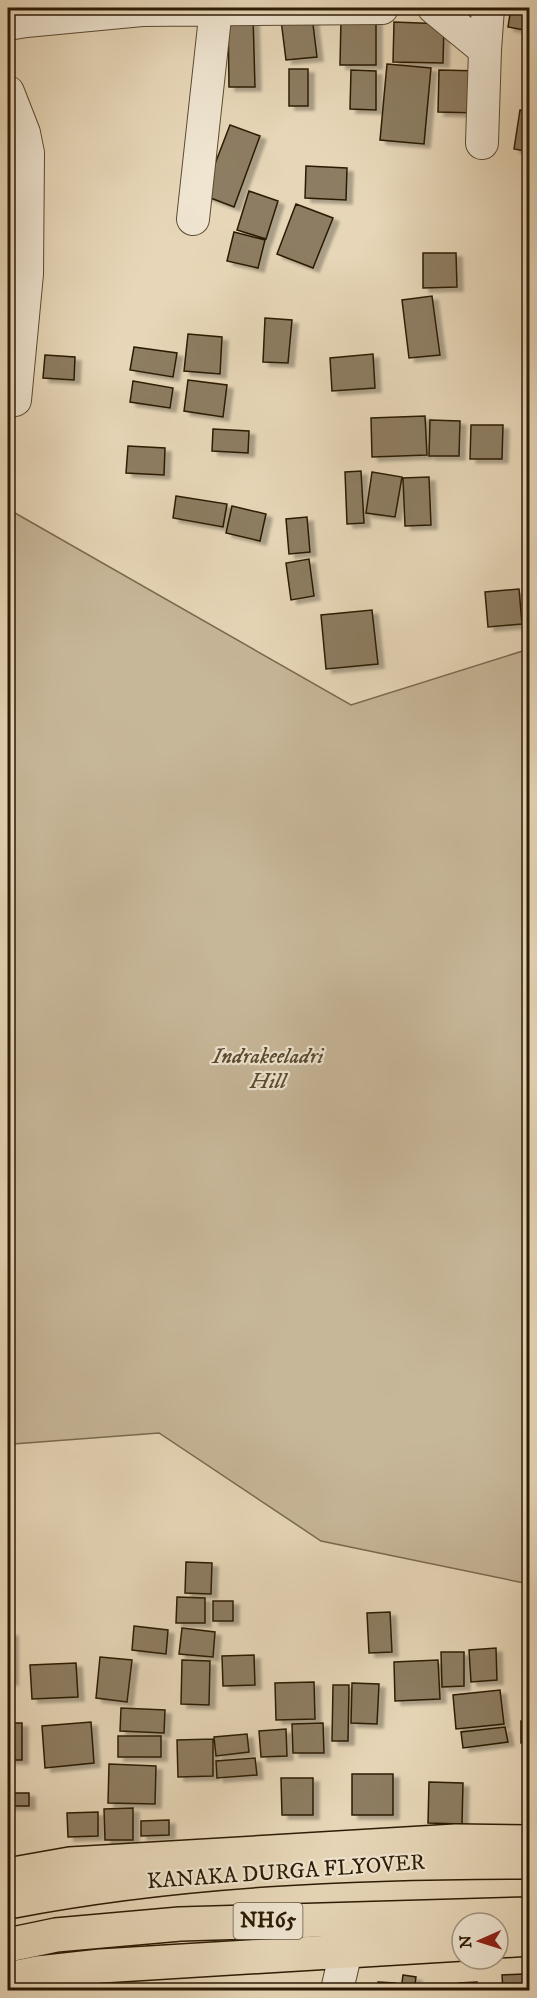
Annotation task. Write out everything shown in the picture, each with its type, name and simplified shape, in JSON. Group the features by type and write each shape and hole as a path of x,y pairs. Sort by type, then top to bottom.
{"main road":[{"path":"8,1875 70,1864 456,1841 530,1842"},
{"name":"KANAKA DURGA FLYOVER","path":"8,1902 151,1880 262,1869 437,1862 530,1862"},
{"name":"KANAKA DURGA FLYOVER","path":"8,1945 56,1935 180,1924 530,1914"},
{"path":"510,1941 530,1940"},
{"path":"8,1979 100,1966 450,1945"}],"street":[{"path":"8,24 142,10 382,8"},
{"path":"434,8 485,50"},
{"path":"482,142 488,8"},
{"path":"193,219 216,9"},
{"path":"8,92 24,133 27,153 27,274 15,400"},
{"path":"338,1990 346,1952"}],"green space":[{"name":"Indrakeeladri Hill","path":"8,509 351,705 529,649 529,1584 321,1541 159,1433 13,1444 8,1450"}],"building":[{"path":"511,8 530,8 530,31 508,27"},
{"path":"253,15 255,87 229,87 228,16"},
{"path":"312,16 317,57 286,60 281,20"},
{"path":"341,19 376,20 376,65 340,65"},
{"path":"394,22 444,24 443,63 393,62"},
{"path":"387,64 431,68 424,144 380,140"},
{"path":"289,69 308,69 308,106 289,106"},
{"path":"351,70 376,71 376,110 350,109"},
{"path":"439,70 481,71 480,113 438,112"},
{"path":"520,110 530,111 530,152 514,149"},
{"path":"230,125 260,136 234,207 203,195"},
{"path":"306,166 347,168 346,200 305,198"},
{"path":"9,172 12,204 8,204"},
{"path":"249,191 278,201 266,239 237,230"},
{"path":"296,204 333,218 313,268 277,254"},
{"path":"234,232 265,240 258,268 227,261"},
{"path":"423,253 456,253 457,287 423,288"},
{"path":"432,296 440,355 409,358 402,300"},
{"path":"265,318 292,320 288,363 263,362"},
{"path":"188,334 222,337 220,374 184,371"},
{"path":"134,347 177,353 173,377 130,370"},
{"path":"373,354 375,388 332,391 330,358"},
{"path":"45,355 75,357 74,380 43,378"},
{"path":"188,380 227,385 223,417 184,411"},
{"path":"133,381 173,388 170,408 130,402"},
{"path":"425,416 427,455 372,457 371,418"},
{"path":"430,420 460,421 459,456 429,456"},
{"path":"471,425 503,425 502,459 470,459"},
{"path":"213,429 249,431 248,453 212,451"},
{"path":"128,446 165,448 164,475 126,473"},
{"path":"361,471 364,523 347,524 345,472"},
{"path":"372,472 402,477 395,517 366,513"},
{"path":"429,477 431,525 405,526 403,478"},
{"path":"176,496 227,504 223,527 173,518"},
{"path":"232,506 266,514 260,541 226,533"},
{"path":"307,517 310,552 289,554 286,519"},
{"path":"309,559 314,596 291,600 286,563"},
{"path":"519,589 522,624 488,627 485,592"},
{"path":"372,610 378,664 326,669 321,615"},
{"path":"186,1562 212,1563 211,1594 185,1593"},
{"path":"177,1597 205,1598 205,1623 176,1623"},
{"path":"213,1601 233,1601 233,1621 213,1621"},
{"path":"390,1612 392,1652 369,1653 367,1613"},
{"path":"134,1626 168,1630 166,1654 132,1650"},
{"path":"182,1628 215,1632 213,1657 179,1654"},
{"path":"8,1632 12,1632 12,1681 8,1681"},
{"path":"496,1648 497,1680 471,1682 469,1650"},
{"path":"441,1652 464,1652 464,1686 442,1687"},
{"path":"254,1655 255,1685 223,1686 222,1656"},
{"path":"100,1657 132,1660 127,1702 96,1698"},
{"path":"182,1660 210,1661 209,1705 181,1704"},
{"path":"438,1660 440,1699 395,1701 394,1662"},
{"path":"76,1663 78,1697 32,1699 30,1665"},
{"path":"314,1682 315,1719 276,1720 275,1683"},
{"path":"352,1683 379,1684 377,1724 351,1723"},
{"path":"333,1685 349,1685 348,1741 332,1741"},
{"path":"500,1690 504,1724 456,1729 453,1695"},
{"path":"121,1708 165,1710 164,1733 120,1731"},
{"path":"521,1721 530,1721 530,1743 521,1743"},
{"path":"91,1722 94,1763 45,1768 42,1726"},
{"path":"8,1723 22,1723 22,1760 8,1760"},
{"path":"323,1723 324,1753 293,1753 292,1724"},
{"path":"505,1727 508,1742 463,1748 461,1732"},
{"path":"286,1729 287,1756 261,1757 259,1731"},
{"path":"247,1734 249,1752 216,1756 214,1737"},
{"path":"118,1736 161,1736 161,1757 118,1757"},
{"path":"213,1739 213,1776 178,1777 177,1740"},
{"path":"255,1758 257,1775 217,1778 216,1761"},
{"path":"109,1764 156,1766 155,1804 108,1803"},
{"path":"352,1774 393,1774 393,1815 352,1815"},
{"path":"281,1778 313,1778 313,1815 282,1815"},
{"path":"429,1782 463,1783 462,1824 428,1823"},
{"path":"8,1793 29,1793 29,1806 8,1806"},
{"path":"133,1808 133,1840 105,1840 104,1809"},
{"path":"98,1812 98,1836 68,1837 67,1813"},
{"path":"169,1820 169,1835 141,1836 141,1821"},
{"path":"523,1974 524,1990 503,1990 502,1975"},
{"path":"403,1975 416,1977 414,1990 401,1990"},
{"path":"378,1982 395,1983 395,1990 378,1990"},
{"path":"477,1982 477,1990 459,1990 459,1983"}]}
